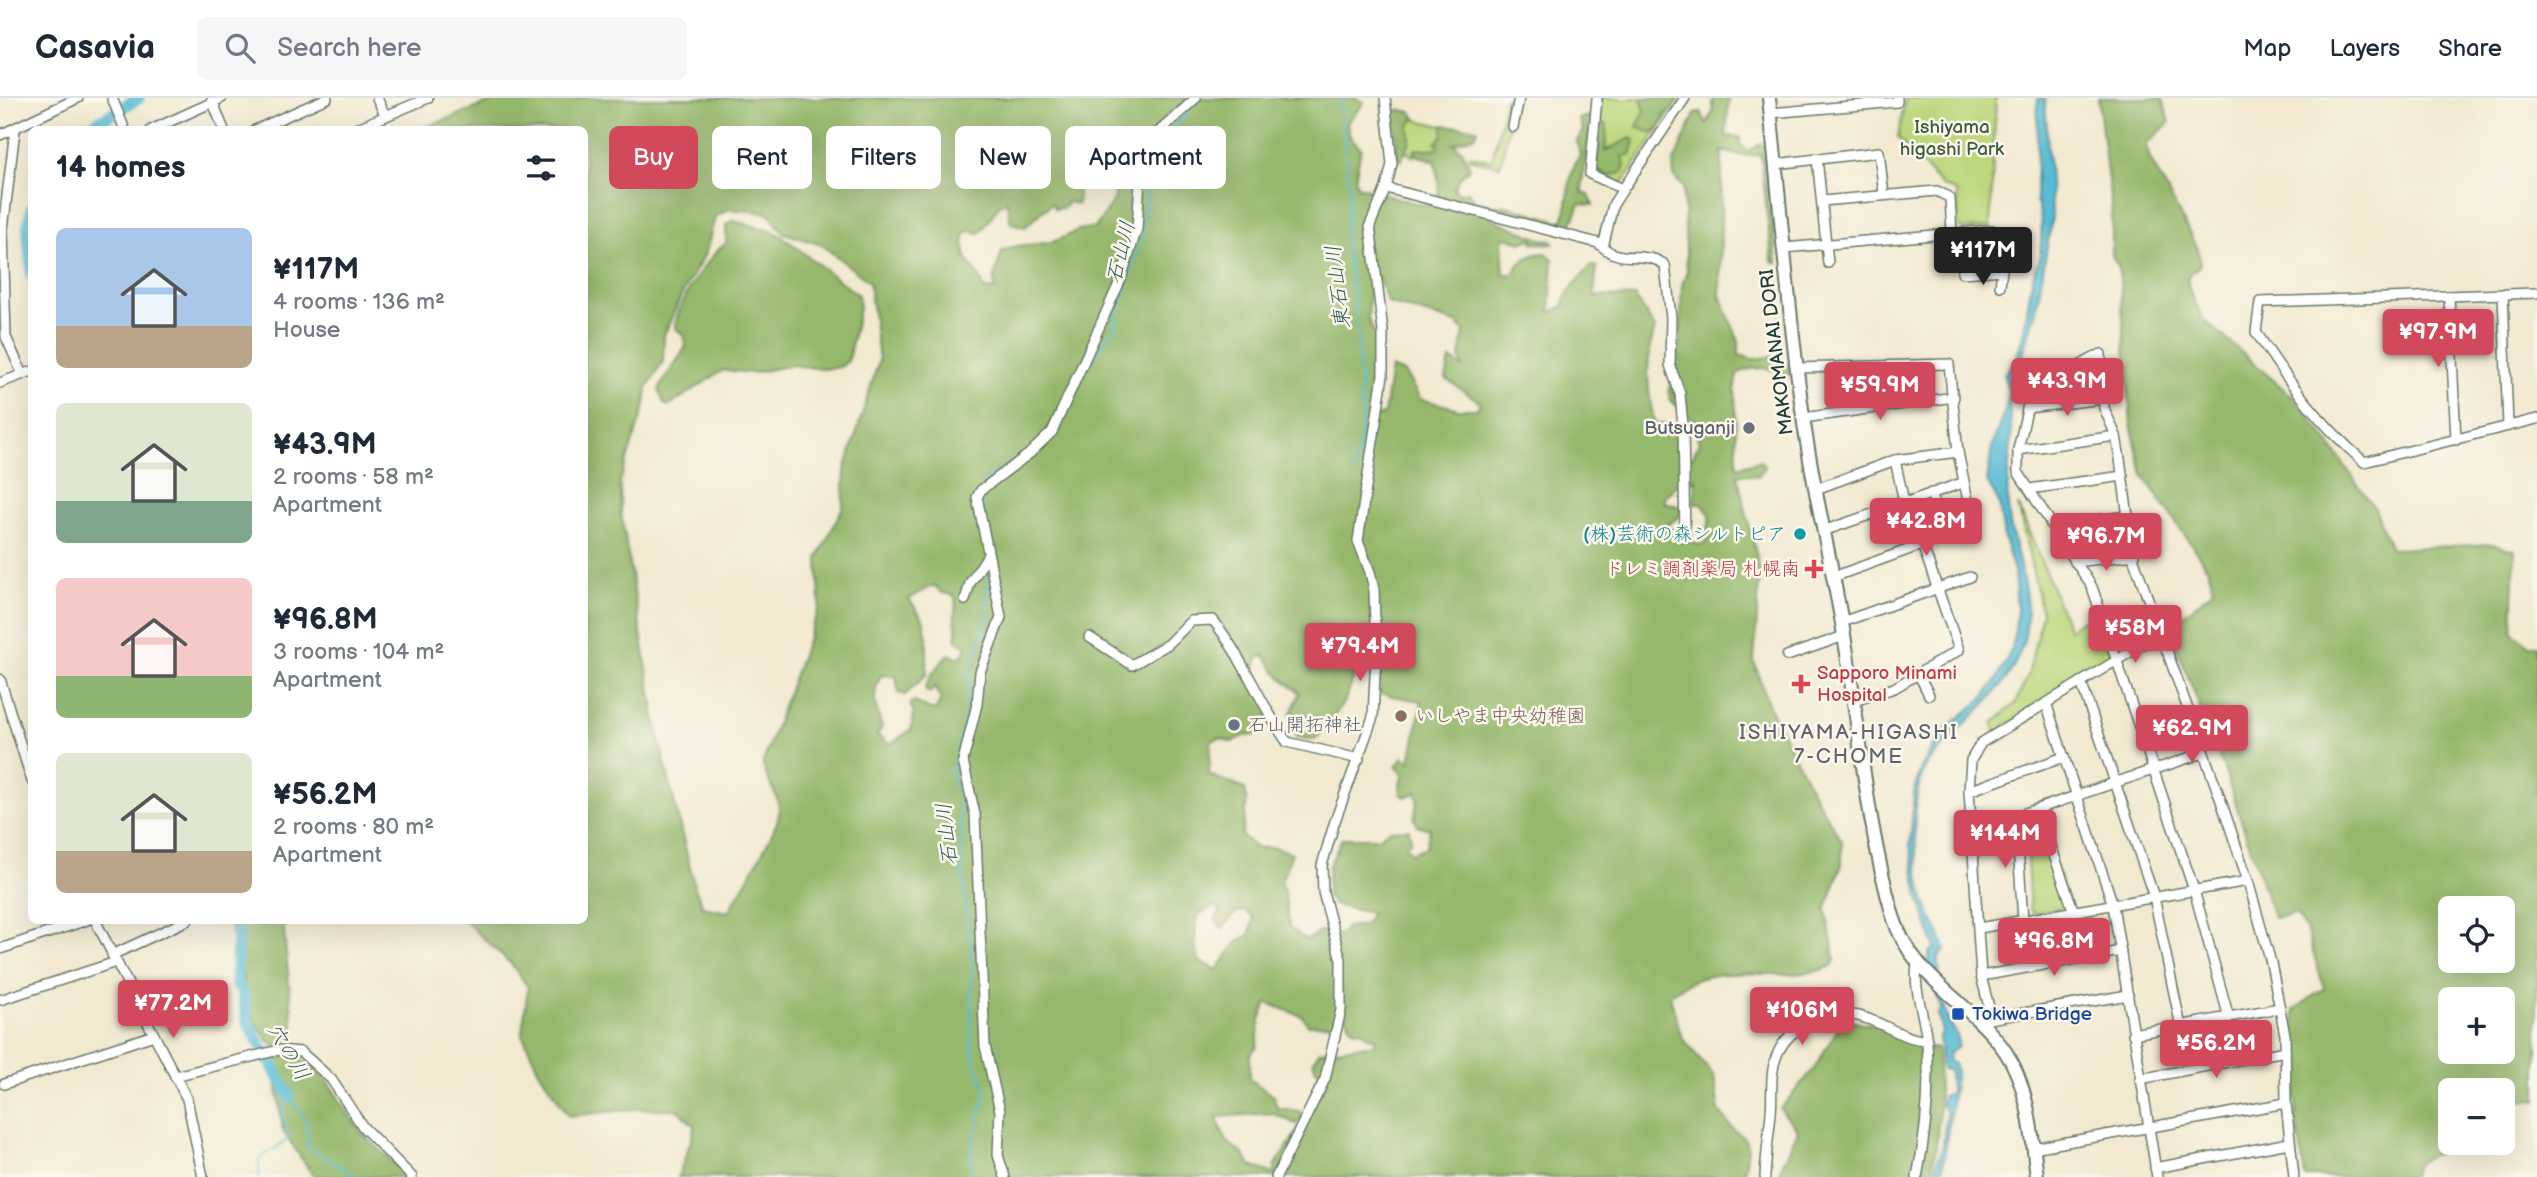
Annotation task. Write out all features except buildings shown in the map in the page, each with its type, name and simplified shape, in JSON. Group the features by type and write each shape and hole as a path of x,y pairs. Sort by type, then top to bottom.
{"highway":[{"name":"MAKOMANAI DORI","path":"1769,98 1803,418 1842,622 1870,812 1889,901 1901,937 1919,967 1952,999 1986,1021 2006,1052 2017,1075 2034,1148 2037,1177"}],"street":[{"path":"159,126 212,100 222,98"},
{"path":"264,126 327,98"},
{"path":"377,98 385,115"},
{"path":"362,126 428,98"},
{"path":"1005,1177 998,1155 1000,1111 985,1046 975,814 963,761 977,704 980,672 1001,617 977,498 981,490 1029,454 1052,432 1121,279 1137,229 1141,162 1145,150 1153,136 1196,98"},
{"path":"1276,1177 1325,1079 1335,1042 1343,983 1323,892 1322,865 1373,717 1376,655 1374,590 1358,541 1384,375 1370,225 1386,188 1392,164 1385,98"},
{"path":"1513,127 1519,98"},
{"path":"1597,98 1590,174 1623,189"},
{"path":"1603,247 1613,205 1685,98"},
{"path":"1770,113 1812,103 1897,102 1897,98"},
{"path":"0,135 15,130 73,99"},
{"path":"113,99 123,126"},
{"path":"212,100 222,126"},
{"path":"0,383 27,372 3,338 1,229 15,130"},
{"path":"1775,164 1879,152 1884,195"},
{"path":"1817,158 1828,263"},
{"path":"1386,188 1598,243 1614,255 1649,257 1665,265 1671,318 1670,365 1680,394 1683,426 1685,538"},
{"path":"1822,201 1937,191 1950,198 1952,233"},
{"path":"1784,248 1992,230 2005,246 2000,286"},
{"path":"1962,273 2003,270"},
{"path":"2537,293 2260,302 2256,332 2308,408 2332,435 2364,462 2537,418"},
{"path":"2503,294 2508,426"},
{"path":"2449,296 2456,440"},
{"path":"2229,1018 2194,890 2092,587 2018,472 2018,450 2031,392 2101,354 2103,399 2116,436 2134,555 2248,881 2280,1008 2285,1051 2289,1143 2294,1177"},
{"path":"1797,368 1949,364 1962,483 1968,500"},
{"path":"1803,418 1954,397"},
{"path":"2026,408 2103,399"},
{"path":"2018,450 2116,436"},
{"path":"1816,489 1895,460 1958,452"},
{"path":"1895,460 1904,502"},
{"path":"2029,489 2123,476"},
{"path":"1824,531 1962,483"},
{"path":"1833,577 1946,536 1931,493"},
{"path":"2051,526 2128,516"},
{"path":"1854,701 1894,688 1959,650 1922,544"},
{"path":"2076,562 2134,555"},
{"path":"965,600 970,583 990,563"},
{"path":"1842,622 1970,577"},
{"path":"1090,637 1132,665 1168,644 1191,621 1213,621 1229,641 1268,715 1287,742 1359,758"},
{"path":"2128,995 1986,1021 1969,791 1971,760 1981,743 2160,634"},
{"path":"1787,656 1844,636"},
{"path":"1919,675 1929,695"},
{"path":"0,679 28,768"},
{"path":"2081,682 2154,897 2181,1027"},
{"path":"2046,703 2113,905 2156,1172 2289,1143"},
{"path":"1972,831 2203,753"},
{"path":"1969,791 2064,757"},
{"path":"2038,809 2074,912"},
{"path":"2016,817 2023,921"},
{"path":"1979,928 2248,881"},
{"path":"0,949 75,924"},
{"path":"97,924 192,1113 203,1177"},
{"path":"0,1000 114,958 164,925"},
{"path":"1981,976 2121,951"},
{"path":"1917,1177 1929,1084 1927,1040 1915,976 1919,967"},
{"path":"2133,1034 2280,1008"},
{"path":"1765,1177 1771,1079 1777,1053 1801,1025 1836,1014 1854,1015 1880,1021 1913,1040 1927,1040"},
{"path":"4,1084 154,1035"},
{"path":"175,1076 279,1050 301,1052 331,1079 363,1127 412,1177"},
{"path":"2140,1079 2285,1051"},
{"path":"2034,1148 2286,1103"}],"green space":[{"path":"502,98 1357,98 1364,103 1347,123 1350,137 1361,148 1355,180 1358,186 1418,204 1437,205 1439,185 1435,161 1416,155 1416,150 1438,148 1439,144 1436,143 1443,135 1443,125 1475,128 1478,130 1476,135 1454,143 1462,150 1470,168 1460,177 1454,189 1460,193 1468,192 1476,203 1512,207 1562,222 1573,171 1580,156 1577,141 1583,130 1579,119 1589,116 1591,120 1582,183 1583,193 1589,195 1593,205 1580,204 1570,228 1486,210 1497,221 1540,239 1551,240 1553,244 1533,243 1533,239 1521,242 1506,237 1502,240 1504,274 1513,274 1522,261 1530,256 1546,253 1553,259 1550,312 1563,307 1569,291 1591,265 1597,267 1594,296 1635,297 1655,328 1648,376 1655,424 1679,425 1679,436 1675,439 1684,457 1692,457 1699,444 1694,420 1670,400 1669,387 1678,380 1672,363 1680,340 1682,285 1687,272 1683,187 1674,176 1673,164 1695,114 1701,112 1707,124 1713,111 1713,98 1729,98 1726,136 1740,137 1740,144 1747,151 1761,144 1767,149 1777,263 1772,261 1761,155 1741,156 1722,151 1720,295 1739,342 1739,355 1752,359 1777,356 1790,368 1788,377 1763,368 1749,369 1737,374 1735,385 1737,467 1760,461 1765,467 1758,476 1737,474 1760,570 1754,662 1770,709 1818,802 1842,841 1842,864 1826,909 1835,960 1832,966 1812,972 1790,974 1726,974 1706,977 1687,984 1670,996 1682,1038 1714,1076 1719,1111 1744,1138 1748,1147 1744,1177 678,1177 694,1125 676,1109 635,1109 569,1116 539,1071 522,1034 528,987 512,965 468,924 588,924 588,126 428,126","holes":["1065,126 1226,126 1226,189 1114,189 1115,198 1095,228 1078,230 1051,242 1015,246 1002,251 994,278 995,289 984,289 965,254 964,235 968,231 980,233 1000,204 1007,202 1011,223 1025,227 1052,203 1055,209 1065,207 1067,202 1078,204 1079,189 1065,189","729,209 768,213 784,233 822,245 869,282 879,360 845,470 843,507 818,558 820,605 763,762 779,807 777,823 728,912 703,907 695,888 658,735 621,513 620,481 645,405 647,388 663,362 664,335 681,296 706,252 715,217","1378,278 1388,303 1457,323 1464,331 1460,359 1463,367 1450,359 1446,379 1480,402 1477,409 1459,409 1420,399 1405,373 1391,368 1384,414 1369,420 1378,357 1377,339 1368,319 1370,281","1689,478 1693,482 1696,479 1694,504 1702,504 1711,516 1704,544 1695,544 1676,530 1664,528 1680,516 1683,508 1664,502 1664,498 1682,479","934,585 942,593 954,595 957,641 966,645 966,650 959,658 949,654 933,672 925,688 927,692 931,692 934,687 941,699 936,710 930,710 913,701 910,705 914,712 911,730 890,744 877,735 882,727 876,707 876,689 881,675 896,676 899,693 905,695 927,674 927,637 923,619 909,599","1366,631 1378,632 1380,694 1422,701 1410,762 1403,757 1396,766 1404,776 1400,783 1401,794 1405,797 1416,792 1418,800 1414,819 1419,827 1430,828 1426,847 1411,853 1406,845 1411,841 1409,829 1389,830 1378,838 1342,838 1329,866 1327,896 1334,905 1371,913 1365,925 1346,927 1340,935 1321,931 1307,940 1290,928 1281,882 1292,853 1273,847 1256,848 1242,836 1247,801 1245,789 1209,775 1211,741 1220,738 1232,742 1244,736 1255,735 1266,716 1276,721 1254,671 1258,658 1264,655 1279,676 1300,693 1290,715 1296,737 1315,740 1343,703 1355,669 1359,636","1214,906 1221,910 1215,920 1222,928 1237,912 1245,911 1254,918 1249,935 1236,943 1217,970 1200,962 1195,944 1199,914","1267,1003 1302,1016 1308,1025 1335,1024 1337,1007 1344,1003 1344,1014 1353,1029 1375,1038 1375,1044 1320,1051 1313,1060 1316,1070 1328,1077 1326,1085 1275,1166 1275,1174 1251,1166 1242,1153 1227,1142 1216,1117 1272,1113 1296,1124 1303,1116 1300,1111 1277,1108 1274,1096 1250,1079 1250,1054 1257,1047 1260,1019"]},
{"path":"1506,98 1515,98 1500,166 1469,159 1470,156 1492,160"},
{"path":"1601,98 1644,98 1670,113 1622,184 1594,171"},
{"path":"1641,98 1680,98 1670,113 1665,113 1661,125 1651,133 1637,127 1645,111"},
{"name":"Ishiyama higashi Park","path":"1905,98 1996,98 1990,228 1962,229 1958,224 1957,192 1942,186 1898,138"},
{"path":"2098,98 2162,98 2170,122 2147,144 2149,157 2198,249 2200,265 2187,278 2189,289 2203,319 2293,397 2375,509 2391,549 2493,544 2515,550 2512,632 2529,645 2537,645 2537,1101 2515,1102 2515,1078 2438,1078 2438,1154 2422,1160 2415,1167 2412,1177 2305,1177 2296,1118 2294,1010 2324,988 2306,929 2296,914 2274,918 2224,769 2169,628 2214,589 2208,569 2143,475 2131,424 2119,268 2112,255 2112,214"},
{"path":"1392,109 1411,112 1416,118 1409,125 1410,141 1401,161 1396,158"},
{"path":"1399,116 1455,129 1451,143 1435,151 1415,149 1413,157 1403,144"},
{"path":"1602,123 1607,125 1605,151 1631,138 1635,141 1631,155 1622,157 1625,166 1622,173 1608,176 1595,169 1599,149 1596,131"},
{"path":"733,221 771,230 783,237 858,295 859,308 848,361 840,367 823,369 792,365 752,373 723,370 669,406 664,404 659,389 686,346 684,336 675,327 677,317 694,282 710,259 726,243 726,225"},
{"path":"2018,505 2069,630 2081,621 2099,616 2113,655 1995,733 1993,723 2015,704 2028,676 2042,613"},
{"path":"2050,851 2070,905 2035,914 2030,910 2027,857"},
{"path":"230,924 283,924 294,1036 275,1047 254,1020"},
{"path":"1843,1020 1878,1025 1919,1047 1937,1049 1939,1114 1930,1177 1777,1177 1798,1130 1780,1109 1814,1069"},
{"path":"283,1056 298,1059 321,1075 363,1134 406,1177 314,1177 283,1131 273,1059"}],"water":[{"path":"2038,98 2045,98 2052,219 2036,310 2019,368 2022,380 2009,410 2011,430 2008,502 2010,524 2026,594 2027,618 2023,642 2016,663 1991,698 1929,762 1920,781 1916,805 1915,841 1920,882 1945,950 1939,957 1941,989 1948,1020 1958,1040 1958,1046 1949,1053 1948,1061 1954,1064 1956,1070 1943,1168 1940,1177 1932,1177 1943,1146 1946,1112 1941,1104 1943,1096 1950,1093 1949,1070 1942,1069 1939,1036 1942,1032 1938,1014 1941,1010 1929,964 1929,952 1935,948 1919,897 1910,845 1914,792 1921,768 1941,733 1984,697 1996,681 2012,649 2017,609 2014,571 2004,538 1999,503 1986,480 1992,447 2008,398 2004,374 2017,355 2021,343 2032,280 2040,257 2041,227 2036,200"}],"waterway":[{"name":"穴の川","path":"91,126 139,98"},
{"name":"東石山川","path":"1339,98 1350,189 1345,242 1358,329 1362,427 1354,472"},
{"name":"石山川","path":"1085,370 1114,328 1142,236 1151,158 1158,145 1189,111"},
{"name":"石山川","path":"982,483 1010,463"},
{"name":"石山川","path":"982,502 994,558"},
{"name":"石山川","path":"970,1177 971,1152 986,1091 976,1066 971,1041 972,959 962,870 960,801 951,773 965,719 969,678 988,611 988,576"},
{"name":"穴の川","path":"238,924 236,985 241,987 248,1023 289,1096"},
{"name":"穴の川","path":"259,1177 259,1160 288,1139 288,1130 282,1118 289,1096 307,1125 307,1146 357,1177"}],"place":[{"name":"Butsuganji","path":"1749,428"},
{"name":"(株)芸術の森シルトピア","path":"1800,534"},
{"name":"ドレミ調剤薬局 札幌南","path":"1814,569"},
{"name":"Sapporo Minami Hospital","path":"1801,684"},
{"name":"いしやま中央幼稚園","path":"1401,716"},
{"name":"石山開拓神社","path":"1234,725"},
{"name":"Tokiwa Bridge","path":"1958,1014"}],"district":[{"name":"ISHIYAMA-HIGASHI 7-CHOME","path":"1849,744"}]}
